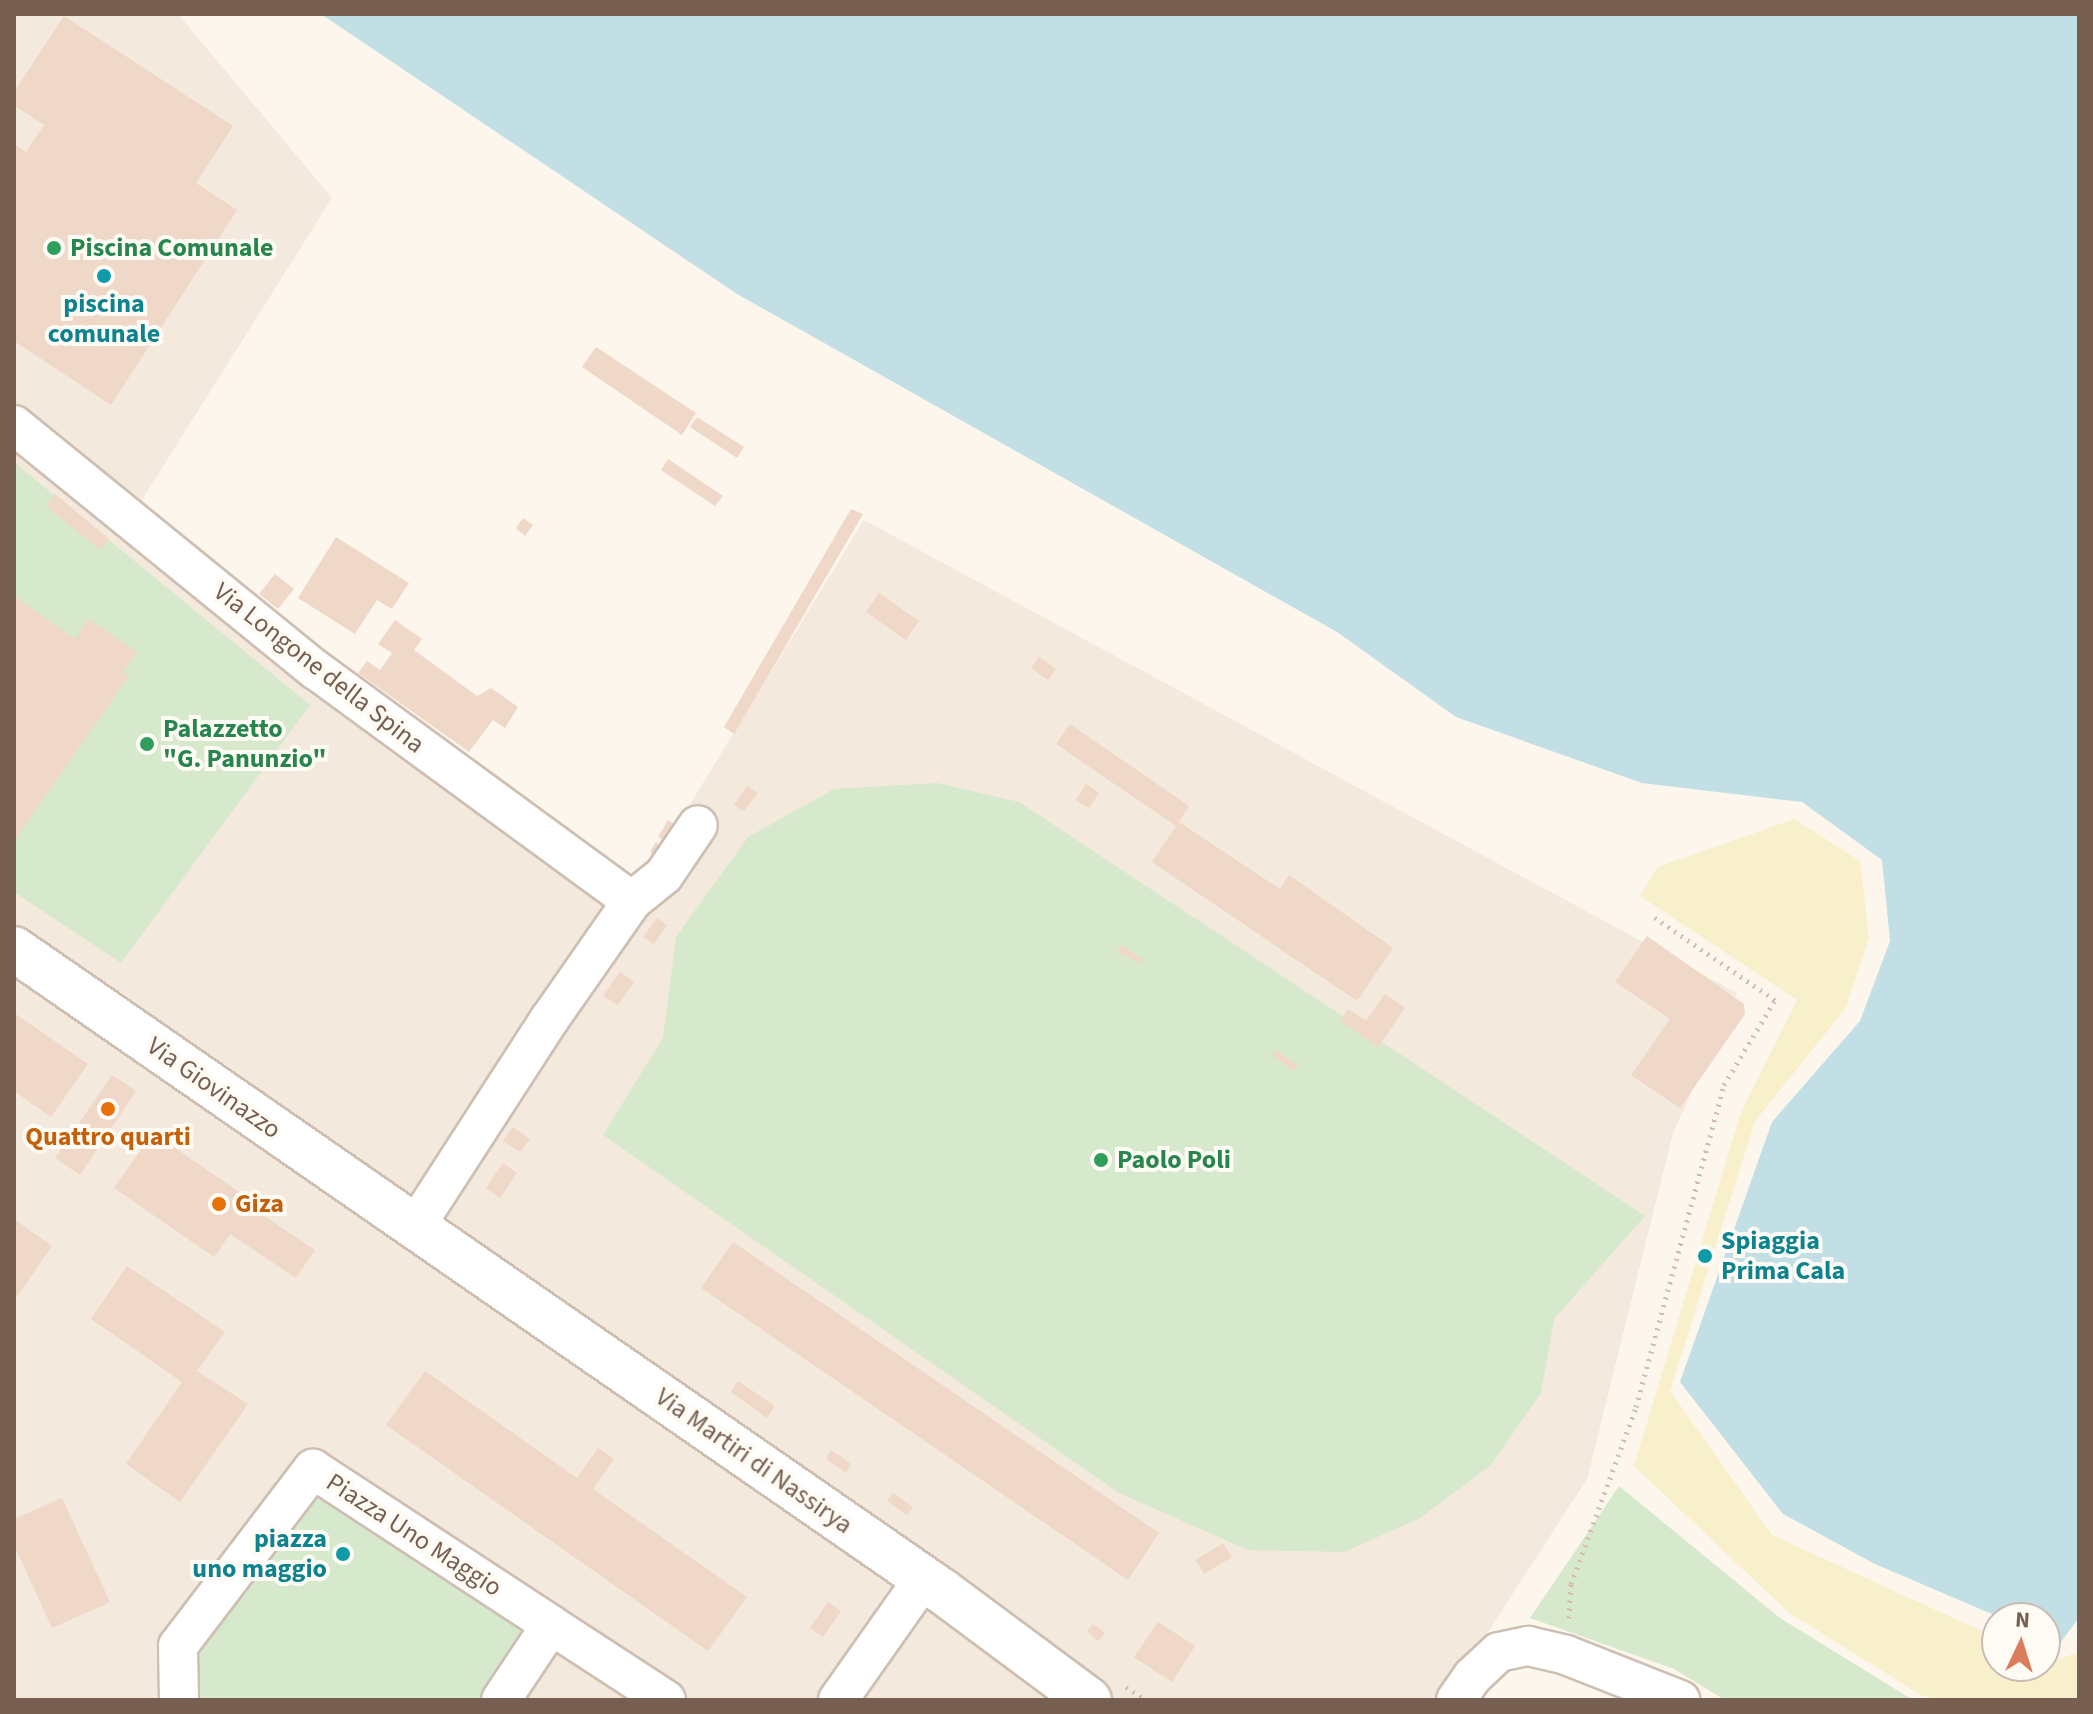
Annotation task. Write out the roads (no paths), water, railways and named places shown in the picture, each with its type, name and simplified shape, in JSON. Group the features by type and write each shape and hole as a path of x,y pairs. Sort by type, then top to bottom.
{"street":[{"name":"Via Longone della Spina","path":"14,425 316,670 632,901"},
{"path":"415,1227 549,1020 632,901 664,875 698,825"},
{"name":"Via Giovinazzo","path":"14,949 415,1227"},
{"name":"Via Martiri di Nassirya","path":"415,1227 924,1578 1089,1700"},
{"name":"Piazza Uno Maggio","path":"179,1700 178,1646 313,1469 551,1625"},
{"path":"838,1700 924,1578"},
{"path":"501,1700 551,1625 666,1700"},
{"path":"1456,1700 1473,1676 1499,1652 1528,1646 1566,1655 1680,1700"}],"water":[{"path":"321,14 2079,14 2079,1618 2061,1642 2061,1602 1981,1602 1981,1609 1875,1564 1783,1514 1680,1382 1772,1122 1860,1021 1890,941 1882,860 1802,802 1642,783 1456,717 1337,632 737,294"}],"place":[{"name":"Piscina Comunale","path":"54,248"},
{"name":"piscina comunale","path":"104,276"},
{"name":"Palazzetto \"G. Panunzio\"","path":"147,744"},
{"name":"Quattro quarti","path":"108,1109"},
{"name":"Paolo Poli","path":"1101,1160"},
{"name":"Giza","path":"219,1204"},
{"name":"Spiaggia Prima Cala","path":"1705,1256"},
{"name":"piazza uno maggio","path":"343,1554"}]}
